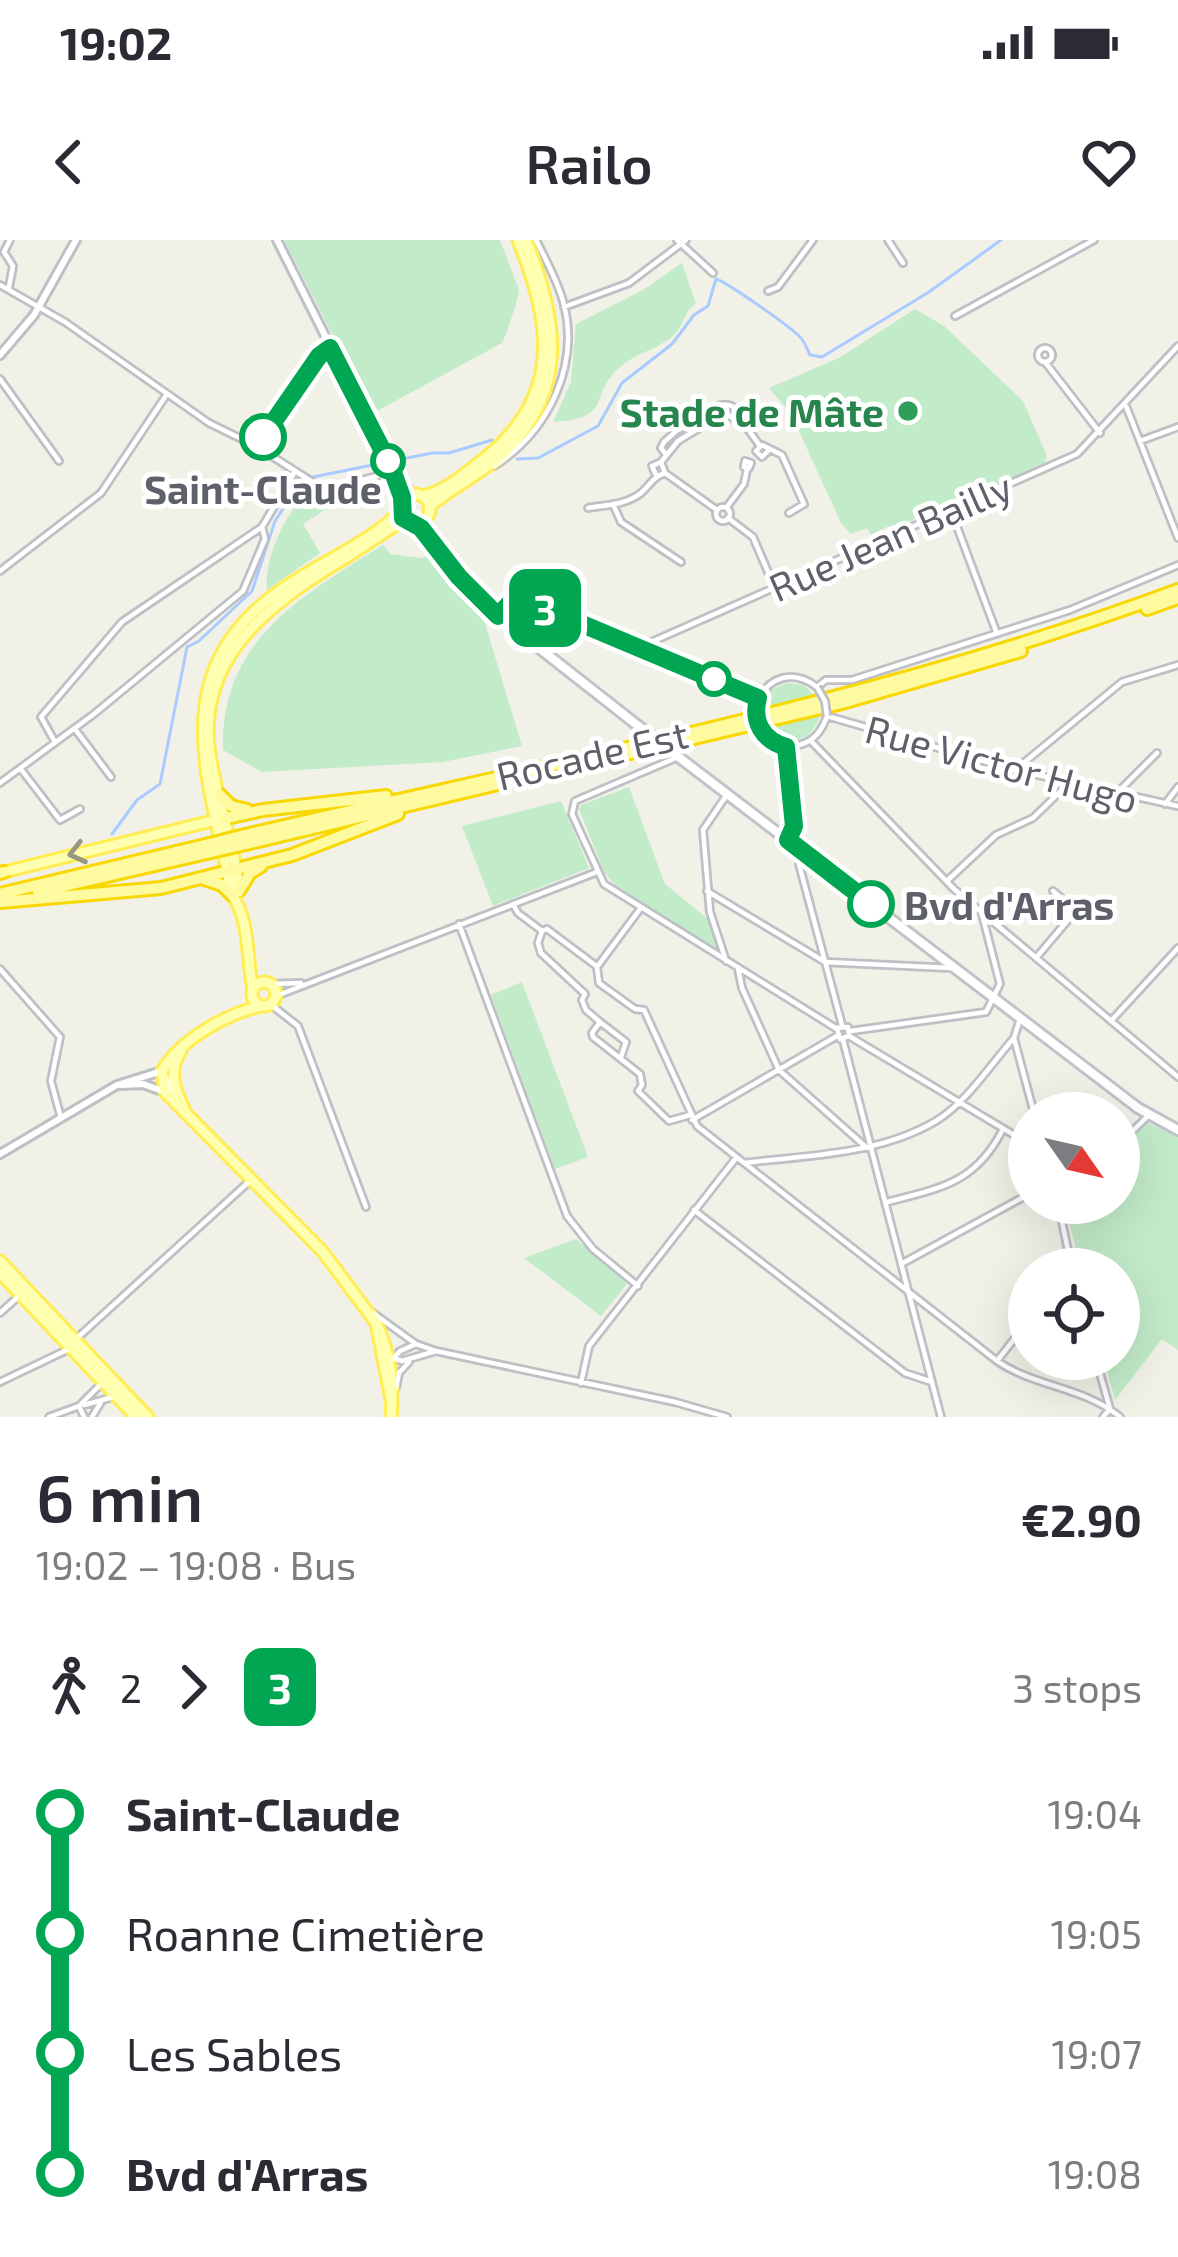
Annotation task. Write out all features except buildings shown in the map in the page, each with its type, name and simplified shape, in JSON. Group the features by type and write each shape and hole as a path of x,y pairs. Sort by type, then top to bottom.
{"highway":[{"name":"Rocade Est","path":"8,898 803,704 1041,638 1178,594"},
{"name":"Rocade Est","path":"246,839 864,697 1050,642 1178,594"},
{"path":"220,819 443,790"},
{"path":"216,797 237,808 262,810"},
{"path":"37,892 141,892 264,864 422,802"},
{"path":"200,878 236,896 250,873 264,864"}],"main road":[{"path":"452,484 501,444 536,392 544,318 522,240"},
{"path":"270,1002 255,1002 216,797 209,746 217,687 238,643 278,602 508,448 530,421 546,387 552,358 551,317 522,240"},
{"path":"414,509 459,577 498,616 1148,1116 1178,1130"},
{"path":"151,836 193,823 216,797"},
{"path":"1,872 220,819"},
{"path":"249,952 269,983 270,1002"},
{"path":"228,1019 257,984 269,983"},
{"path":"270,1002 228,1019 174,1053 162,1071 165,1092 342,1274 367,1307 388,1357 391,1411"},
{"path":"186,1113 173,1083 173,1067 192,1040"},
{"path":"0,1261 136,1417"},
{"path":"0,1273 148,1417"},
{"path":"388,1357 391,1411"}],"street":[{"path":"9,287 13,266 4,252 10,240"},
{"path":"0,355 39,308 76,240"},
{"path":"277,240 414,509"},
{"path":"452,484 508,457 548,411 564,369 568,331 564,307 536,240"},
{"path":"767,291 778,286 812,240"},
{"path":"888,240 903,263"},
{"path":"955,316 1094,240"},
{"path":"564,307 628,283 682,242 712,273"},
{"path":"0,285 209,423 325,490 390,466"},
{"name":"Rue Jean Bailly","path":"640,647 1077,454 1178,346"},
{"path":"256,446 319,356 330,348"},
{"path":"1045,362 1100,433"},
{"path":"0,380 59,461"},
{"path":"0,571 100,494 168,393"},
{"path":"1126,406 1178,538"},
{"path":"664,453 664,442 713,408 735,408 745,425"},
{"path":"760,446 748,465 744,484 726,508 717,510 665,473 661,462 664,453 724,413 745,425 760,446 782,455 803,504 789,513"},
{"path":"1140,441 1178,427"},
{"path":"757,454 765,457 768,451"},
{"path":"656,476 652,466 661,462"},
{"path":"588,508 639,494 665,473"},
{"path":"55,742 41,717 112,631 262,527 297,475"},
{"path":"613,504 621,522 681,562"},
{"path":"1168,511 1178,507"},
{"path":"726,508 728,518 753,537 774,586"},
{"path":"950,508 997,632"},
{"path":"717,510 718,519 728,518"},
{"path":"0,782 75,729 243,591 265,539 262,527"},
{"path":"817,687 826,680 852,680 1070,610 1178,565"},
{"path":"498,616 509,604 525,600 758,698"},
{"path":"1015,770 1122,682 1178,664"},
{"path":"804,678 817,687 825,700 826,716 811,741 786,747 765,735 756,707 773,681 804,678"},
{"name":"Rue Victor Hugo","path":"826,716 1015,770 1178,806"},
{"path":"75,729 111,777"},
{"path":"811,741 982,914 1178,1077"},
{"path":"786,747 794,826 788,840"},
{"path":"1115,795 1156,753"},
{"path":"675,754 579,797 572,806 604,884 1008,1132"},
{"path":"20,768 60,820 80,809"},
{"path":"947,881 996,836 1033,818 1069,783"},
{"path":"1165,804 1178,787"},
{"path":"726,961 706,891 704,830 728,794"},
{"path":"804,853 799,864 941,1417"},
{"path":"366,1207 298,1026 270,1002 307,981 596,872"},
{"path":"706,891 825,962 954,967"},
{"path":"1036,959 1073,914 1072,907 1053,891"},
{"path":"512,904 542,931"},
{"path":"640,909 597,967 598,983 635,1009 644,1010 691,1117 739,1161 997,1361 1120,1417"},
{"path":"600,1022 593,1037 640,1074 638,1091 662,1117 691,1117 843,1033 986,1012 1000,984 982,914"},
{"path":"459,924 567,1216 593,1249 638,1286"},
{"path":"542,931 547,929 597,967"},
{"path":"542,931 541,953 585,994 586,1010 626,1042 620,1058"},
{"path":"1111,1022 1178,948"},
{"path":"738,968 742,988 779,1070 870,1148"},
{"path":"0,969 60,1037 51,1081 61,1118"},
{"path":"269,983 307,981"},
{"path":"581,1383 590,1346 694,1210 739,1161 870,1148 936,1120 959,1102 1014,1038 1020,1018"},
{"path":"1014,1038 1028,1092"},
{"path":"0,1154 117,1085 162,1071 186,1113"},
{"path":"117,1085 143,1084 165,1092"},
{"path":"1140,1124 1148,1116"},
{"path":"887,1202 943,1187 969,1174 985,1160 1003,1129"},
{"path":"0,1382 73,1344 252,1179"},
{"path":"902,1263 1008,1205"},
{"path":"694,1210 905,1372 933,1382"},
{"path":"0,1313 20,1295"},
{"path":"367,1307 416,1344 436,1351 727,1417"},
{"path":"388,1357 416,1344"},
{"path":"997,1361 1008,1347"},
{"path":"388,1357 412,1359 436,1351"},
{"path":"391,1411 399,1372 412,1359"},
{"path":"1102,1380 1110,1409"},
{"path":"79,1406 103,1382"},
{"path":"49,1417 116,1396"},
{"path":"79,1406 88,1417 102,1400"},
{"path":"1103,1417 1110,1409"}],"green space":[{"path":"284,240 500,240 519,290 502,343 377,411 370,408"},
{"path":"682,263 696,304 675,334 619,368 593,411 553,422 571,382 576,324 643,290"},
{"name":"Stade de Mâte","path":"915,309 944,326 1023,401 1047,456 1044,464 891,530 889,526 871,535 867,528 851,534 841,523 798,422 769,388 839,358"},
{"path":"307,487 334,504 303,524 320,553 267,590 273,549"},
{"path":"383,545 390,554 422,558 431,554 484,620 522,746 443,762 262,772 223,750 235,679 250,651 295,604"},
{"path":"787,683 804,685 815,696 761,709 771,690"},
{"path":"821,713 812,731 798,739 781,738 764,727"},
{"path":"629,787 665,884 708,919 718,950 617,887 604,872 579,809"},
{"path":"561,801 589,868 493,906 462,826"},
{"path":"522,982 588,1157 555,1169 491,995"},
{"path":"1148,1123 1178,1137 1178,1350 1162,1339 1140,1368 1140,1248 1076,1248 1070,1224 1140,1224 1140,1130"},
{"path":"576,1239 627,1284 601,1316 524,1258"},
{"path":"1110,1380 1130,1380 1115,1400"}],"waterway":[{"path":"517,459 538,458 598,426 622,383 672,344 694,315 708,306 716,279 795,332 810,355 822,357 929,292 1001,240"},
{"path":"112,834 137,800 160,784 187,647 252,591 275,521 298,486 313,477 449,453 492,440"}],"bus line":[{"name":"3","path":"263,437 319,356 330,348 391,467 402,497 403,518 421,528 475,594 498,616 509,604 525,600 758,698 759,727 771,741 786,747 794,826 788,840 871,904"}],"place":[{"name":"Stade de Mâte","path":"908,411"},
{"name":"Saint-Claude","path":"263,437"},
{"name":"Bvd d'Arras","path":"871,904"}]}
